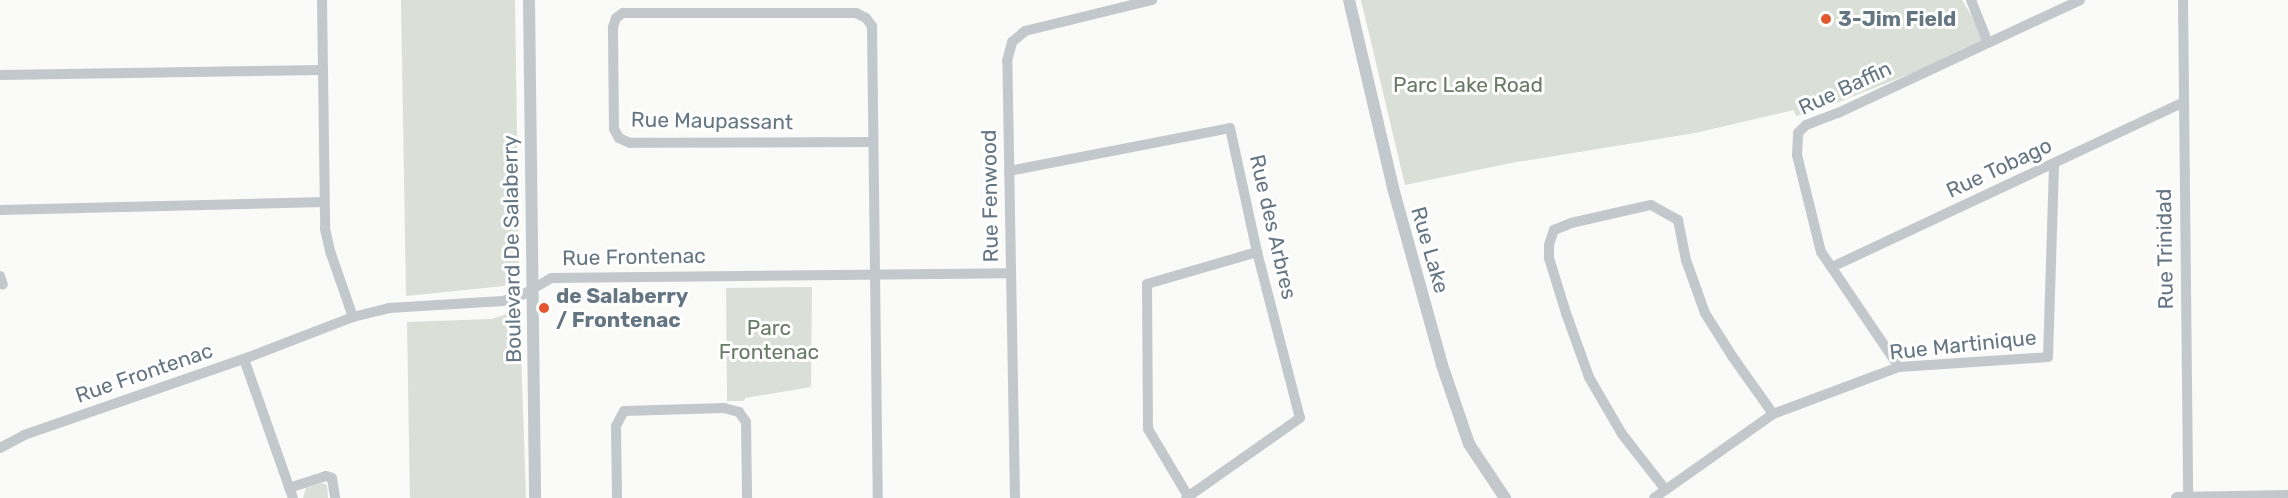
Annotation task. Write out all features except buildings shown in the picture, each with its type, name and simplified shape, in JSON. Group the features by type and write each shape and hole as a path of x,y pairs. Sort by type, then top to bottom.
{"street":[{"path":"322,0 324,202 328,246 353,316"},
{"name":"Boulevard De Salaberry","path":"529,0 535,498"},
{"name":"Rue Fenwood","path":"1015,498 1007,61 1012,42 1025,31 1152,0"},
{"name":"Rue Lake","path":"1349,0 1393,188 1442,365 1469,444 1504,498"},
{"path":"1971,0 1988,43"},
{"name":"Rue Baffin","path":"1899,367 1821,252 1797,155 1800,130 2080,0"},
{"name":"Rue Trinidad","path":"2182,0 2188,497"},
{"name":"Rue Maupassant","path":"872,142 630,143 619,138 614,129 614,27 616,18 623,13 856,14 866,18 872,26 878,498"},
{"path":"0,75 323,70"},
{"name":"Rue Tobago","path":"1832,267 2054,164 2158,112 2182,103"},
{"name":"Rue des Arbres","path":"1009,171 1230,128 1257,252 1300,418 1187,497"},
{"name":"Rue Martinique","path":"1654,498 1773,414 1899,367 2048,357 2054,164"},
{"path":"0,210 324,202"},
{"path":"1665,489 1622,434 1590,377 1566,314 1549,258 1549,245 1554,230 1570,223 1651,205 1677,220 1686,260 1706,313 1731,356 1773,414"},
{"path":"1187,497 1148,429 1147,284 1257,252"},
{"name":"Rue Frontenac","path":"0,448 24,435 244,359 289,339 353,316 388,309 503,301 533,289 552,278 1011,273"},
{"path":"244,359 291,493 326,476 332,478 335,498"},
{"path":"617,498 616,426 624,411 724,408 739,412 746,422 747,498"},
{"path":"2177,498 2288,496"}],"green space":[{"path":"401,0 515,0 519,270 504,286 406,296"},
{"name":"Parc Lake Road","path":"1361,0 1962,0 1988,43 1821,109 1796,116 1794,110 1695,133 1511,163 1405,185"},
{"name":"Parc Frontenac","path":"812,287 811,387 745,398 744,401 727,401 726,288"},
{"path":"511,313 520,322 526,498 410,498 407,322 491,319"},
{"path":"322,483 327,485 328,498 303,498 306,488"}],"place":[{"name":"3-Jim Field","path":"1826,19"},
{"name":"de Salaberry / Frontenac","path":"544,308"}]}
